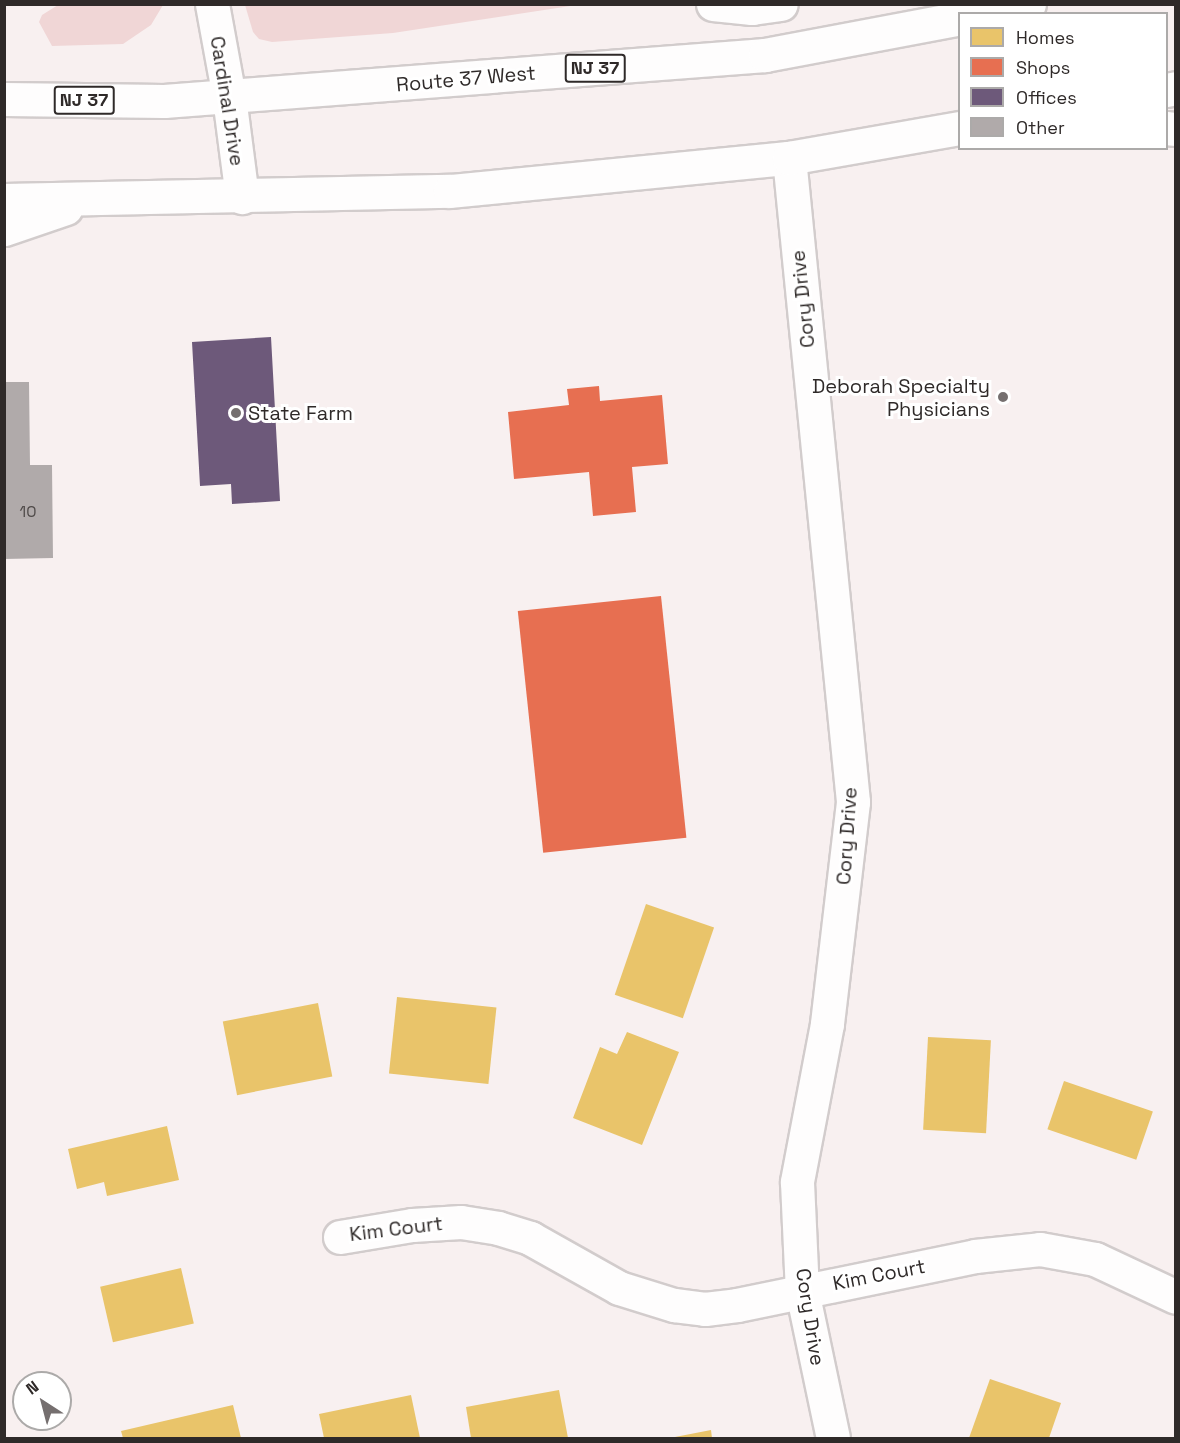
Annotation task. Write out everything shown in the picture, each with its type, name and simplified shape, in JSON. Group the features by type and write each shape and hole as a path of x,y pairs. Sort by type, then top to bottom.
{"main road":[{"name":"Cardinal Drive","path":"212,4 242,197"},
{"path":"713,4 752,8 781,4"},
{"path":"991,12 1029,4"},
{"name":"Route 37 West","path":"4,99 164,101 228,98 765,55 958,18"},
{"path":"4,200 242,197 450,191 789,158 958,128"},
{"name":"Cory Drive","path":"789,158 853,802 827,1024 797,1182 802,1291 833,1438"},
{"path":"4,229 93,199"},
{"name":"Kim Court","path":"340,1237 412,1225 461,1222 498,1228 530,1238 619,1288 674,1305 705,1309 737,1305 975,1256 1040,1249 1095,1259 1176,1297"}],"shaded area":[{"path":"245,4 577,5 393,33 272,42 259,39 253,32"},
{"path":"58,5 163,5 151,25 123,44 52,46 39,22 42,15"}],"building: Homes":[{"path":"646,904 714,927 683,1018 615,995"},
{"path":"397,997 496,1007 488,1084 389,1074"},
{"path":"318,1003 332,1077 237,1095 223,1022"},
{"path":"627,1032 679,1052 642,1145 573,1118 600,1047 617,1054"},
{"path":"928,1037 991,1040 986,1133 923,1130"},
{"path":"1064,1081 1153,1112 1136,1160 1047,1129"},
{"path":"167,1126 179,1180 107,1196 104,1182 77,1189 68,1149"},
{"path":"181,1268 194,1324 113,1342 100,1287"},
{"path":"990,1379 1061,1403 1049,1438 969,1438"},
{"path":"559,1390 568,1438 471,1438 466,1407"},
{"path":"411,1395 420,1438 324,1438 319,1414"},
{"path":"233,1405 241,1438 123,1438 121,1431"},
{"path":"711,1430 712,1438 675,1438 675,1437"}],"building: Shops":[{"path":"599,386 600,401 662,395 668,464 632,467 636,512 593,516 589,472 514,479 508,412 569,405 567,389"},
{"path":"661,596 686,838 543,853 518,611"}],"building: Offices":[{"name":"State Farm","path":"271,337 280,501 232,504 231,484 200,486 192,342"}],"building: Other":[{"path":"4,382 29,382 30,465 52,465 53,558 4,559"}],"place":[{"name":"Deborah Specialty Physicians","path":"1003,397"},
{"name":"State Farm","path":"236,413"}]}
